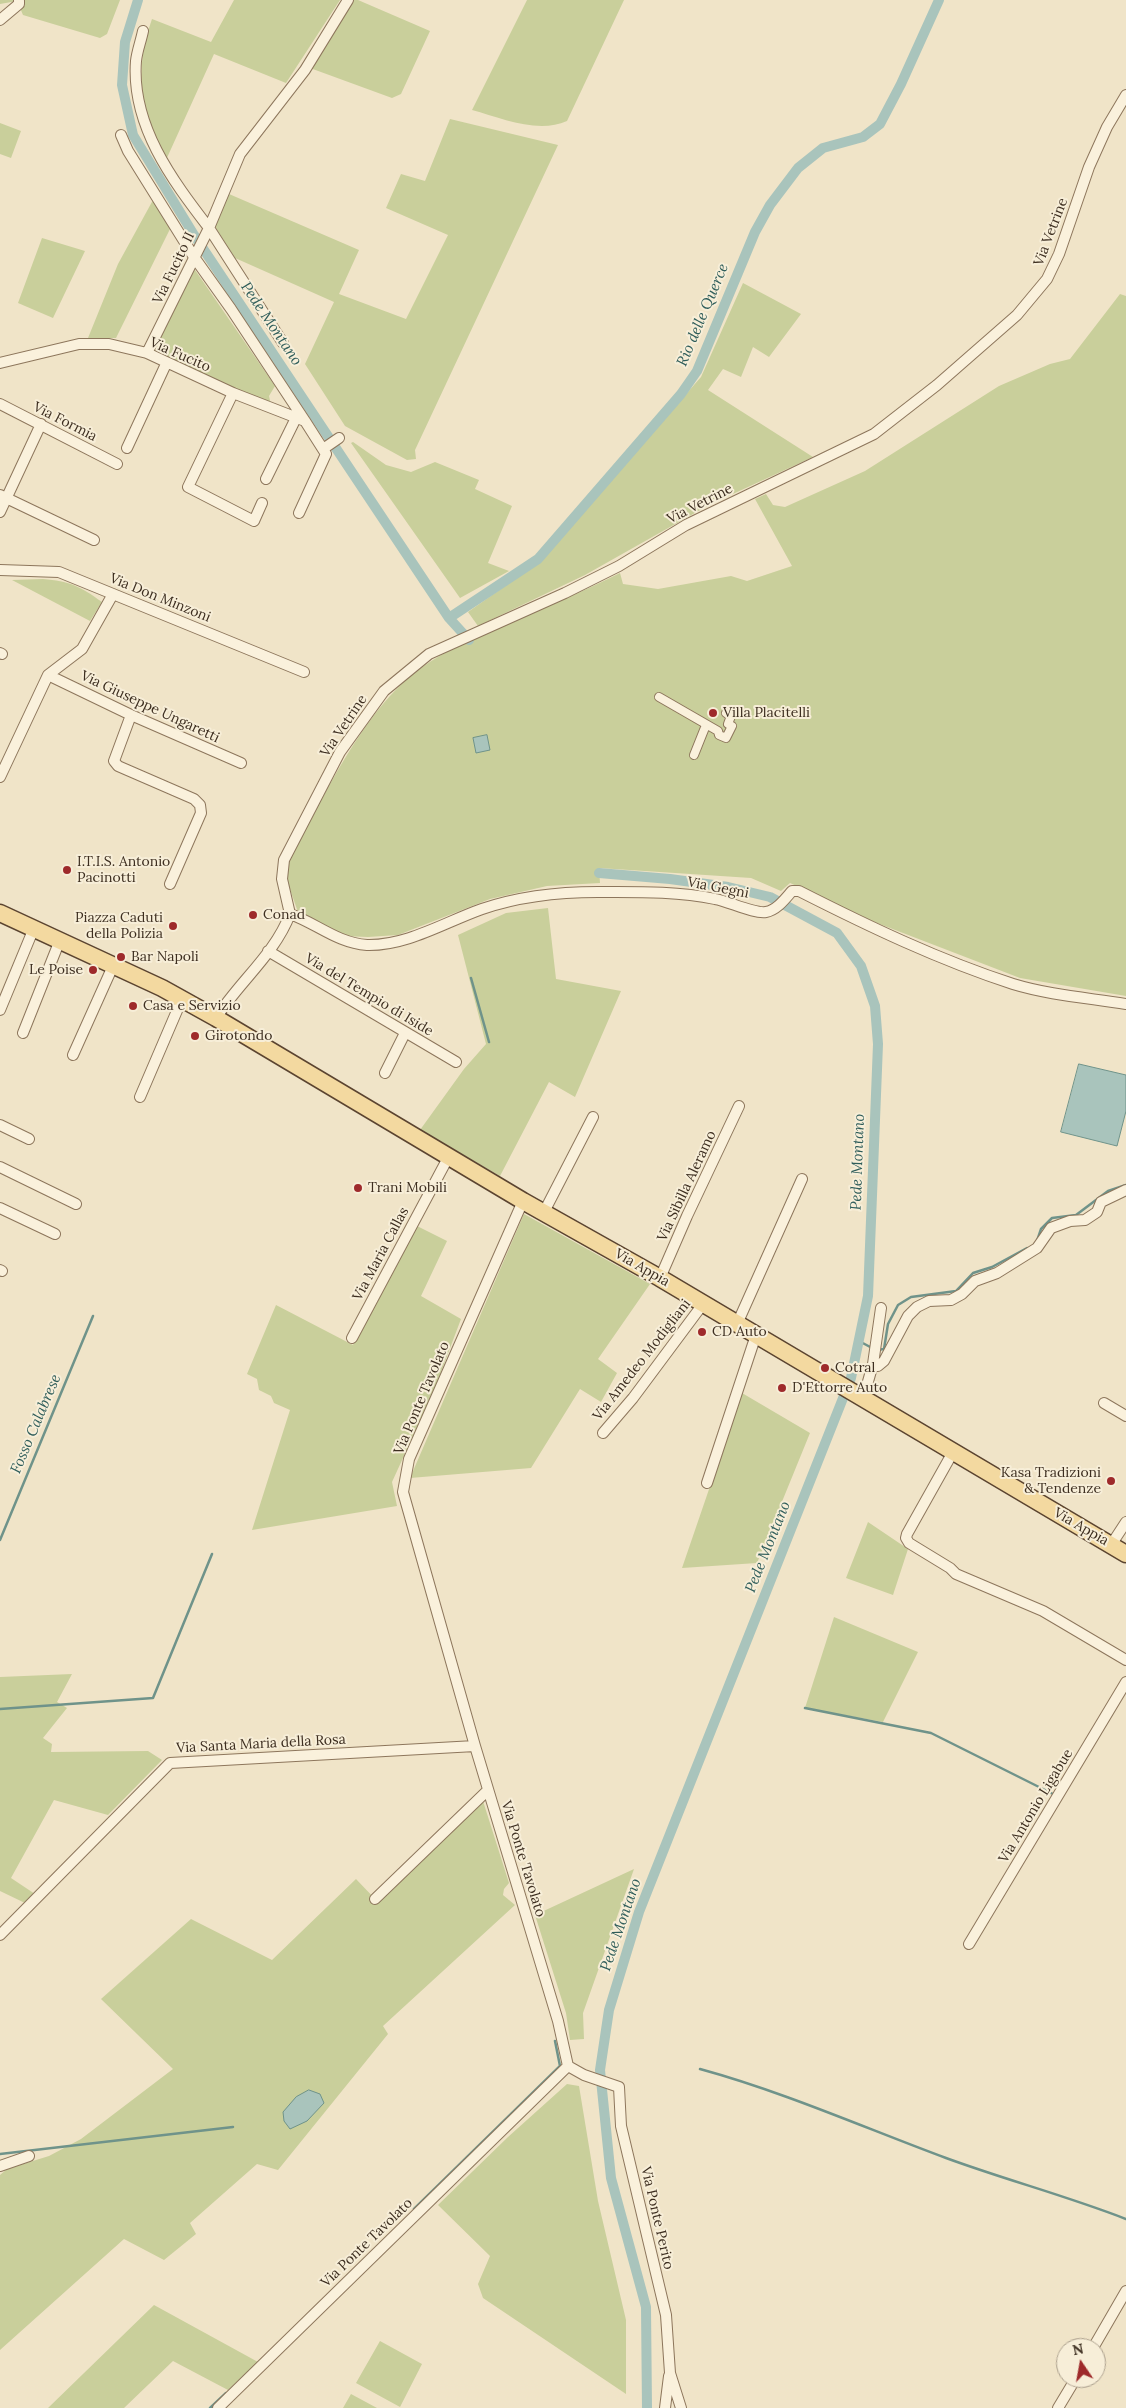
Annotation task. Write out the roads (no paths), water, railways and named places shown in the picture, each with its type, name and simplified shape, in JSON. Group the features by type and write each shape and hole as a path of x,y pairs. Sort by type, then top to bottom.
{"main road":[{"name":"Via Appia","path":"0,912 155,985 216,1018 1126,1554"}],"street":[{"path":"283,343 209,228 240,154 305,70 348,0"},
{"path":"0,20 19,4 19,1"},
{"name":"Via Fucito II","path":"143,31 136,60 136,82 148,134 180,191 209,228 147,353"},
{"name":"Via Vetrine","path":"290,914 282,879 284,860 340,752 384,691 429,654 456,640 565,594 619,566 686,525 874,434 937,385 1018,315 1047,279 1059,254 1090,167 1107,127 1126,95"},
{"path":"121,135 128,150 300,419 325,450"},
{"name":"Via Fucito","path":"0,363 79,344 110,344 147,353 166,364 233,393 300,419"},
{"path":"127,448 166,364"},
{"path":"233,393 188,488 254,520 262,502"},
{"name":"Via Formia","path":"0,404 117,464"},
{"path":"266,479 300,419"},
{"path":"0,512 3,496 41,424"},
{"path":"299,513 325,450 340,438"},
{"path":"3,496 94,540"},
{"name":"Via Don Minzoni","path":"0,570 58,572 304,672"},
{"path":"0,776 48,674 82,650 113,594"},
{"name":"Via Giuseppe Ungaretti","path":"48,674 131,715 241,763"},
{"path":"659,696 669,704 697,717 700,722 726,738 732,726 728,724 731,716 726,713"},
{"path":"131,715 114,761 118,766 194,799 200,805 200,813 170,884"},
{"path":"694,755 706,725"},
{"name":"Via Gegni","path":"290,914 347,941 367,944 386,943 420,934 482,909 538,894 598,892 672,893 715,899 764,912 774,909 792,891 799,891 887,934 1014,984 1126,1004"},
{"path":"216,1018 268,951 285,927 290,914"},
{"path":"0,1010 34,928"},
{"path":"23,1033 60,940"},
{"name":"Via del Tempio di Iside","path":"268,951 456,1062"},
{"path":"73,1055 114,966"},
{"path":"140,1097 182,999"},
{"path":"385,1072 405,1033"},
{"name":"Via Sibilla Aleramo","path":"660,1278 686,1216 739,1106"},
{"path":"544,1212 593,1117"},
{"path":"0,1125 29,1139"},
{"name":"Via Maria Callas","path":"352,1338 449,1156"},
{"path":"0,1167 76,1204"},
{"path":"737,1324 802,1178"},
{"path":"872,1364 878,1366 884,1361 908,1316 917,1307 929,1302 951,1300 962,1294 975,1281 997,1273 1037,1248 1051,1228 1070,1221 1085,1220 1097,1212 1101,1202 1126,1190"},
{"name":"Via Ponte Tavolato","path":"218,2408 568,2066 558,2021 475,1746 403,1492 409,1459 524,1201"},
{"path":"0,1208 55,1234"},
{"name":"Via Amedeo Modigliani","path":"603,1433 633,1398 703,1304"},
{"path":"861,1398 872,1364 881,1308"},
{"path":"707,1482 756,1335"},
{"path":"1104,1404 1126,1416"},
{"path":"954,1452 907,1534 906,1538 909,1543 950,1568 956,1574 1043,1611 1126,1660"},
{"path":"1111,1545 1126,1522"},
{"name":"Via Antonio Ligabue","path":"969,1944 1126,1682"},
{"name":"Via Santa Maria della Rosa","path":"0,1935 170,1762 475,1746"},
{"path":"375,1899 488,1790"},
{"name":"Via Ponte Perito","path":"568,2066 591,2078 619,2087 622,2126 666,2315 670,2373 681,2408"},
{"path":"0,2166 29,2156"},
{"path":"1099,2338 1126,2291"},
{"path":"665,2408 670,2373"},
{"path":"1058,2408 1070,2388"}],"water":[{"path":"487,735 490,750 476,753 473,738"},
{"path":"1079,1064 1126,1075 1126,1111 1117,1146 1061,1132"},
{"path":"309,2090 320,2094 324,2103 307,2121 290,2129 284,2121 283,2112 296,2097"}],"waterway":[{"name":"Pede Montano","path":"138,0 125,42 122,85 133,135 194,235 449,618 469,640"},
{"name":"Rio delle Querce","path":"449,618 538,559 681,394 697,371 755,232 770,205 798,168 823,148 863,137 880,124 901,84 939,0"},
{"name":"Pede Montano","path":"599,873 670,879 728,887 770,897 837,933 861,966 875,1006 878,1044 868,1296 851,1378 639,1912 609,2010 600,2070 611,2178 646,2307 647,2408"},
{"path":"471,978 489,1042"},
{"path":"1037,1241 1041,1229 1052,1218 1076,1215 1108,1191 1126,1185"},
{"path":"877,1350 884,1349 888,1324 898,1305 911,1297 956,1291 973,1273 992,1267 1027,1248"},
{"name":"Fosso Calabrese","path":"0,1540 93,1316"},
{"path":"859,1341 872,1348"},
{"path":"0,1709 153,1698 212,1554"},
{"path":"805,1708 931,1733 1055,1795"},
{"path":"414,2209 560,2066 555,2041"},
{"path":"700,2069 762,2088 946,2158 1126,2219"},
{"path":"0,2154 233,2127"},
{"path":"210,2408 226,2393"}],"place":[{"name":"Villa Placitelli","path":"713,713"},
{"name":"I.T.I.S. Antonio Pacinotti","path":"67,870"},
{"name":"Conad","path":"253,915"},
{"name":"Piazza Caduti della Polizia","path":"173,926"},
{"name":"Bar Napoli","path":"121,957"},
{"name":"Le Poise","path":"93,970"},
{"name":"Casa e Servizio","path":"133,1006"},
{"name":"Girotondo","path":"195,1036"},
{"name":"Trani Mobili","path":"358,1188"},
{"name":"CD Auto","path":"702,1332"},
{"name":"Cotral","path":"825,1368"},
{"name":"D'Ettorre Auto","path":"782,1388"},
{"name":"Kasa Tradizioni & Tendenze","path":"1111,1481"}]}
